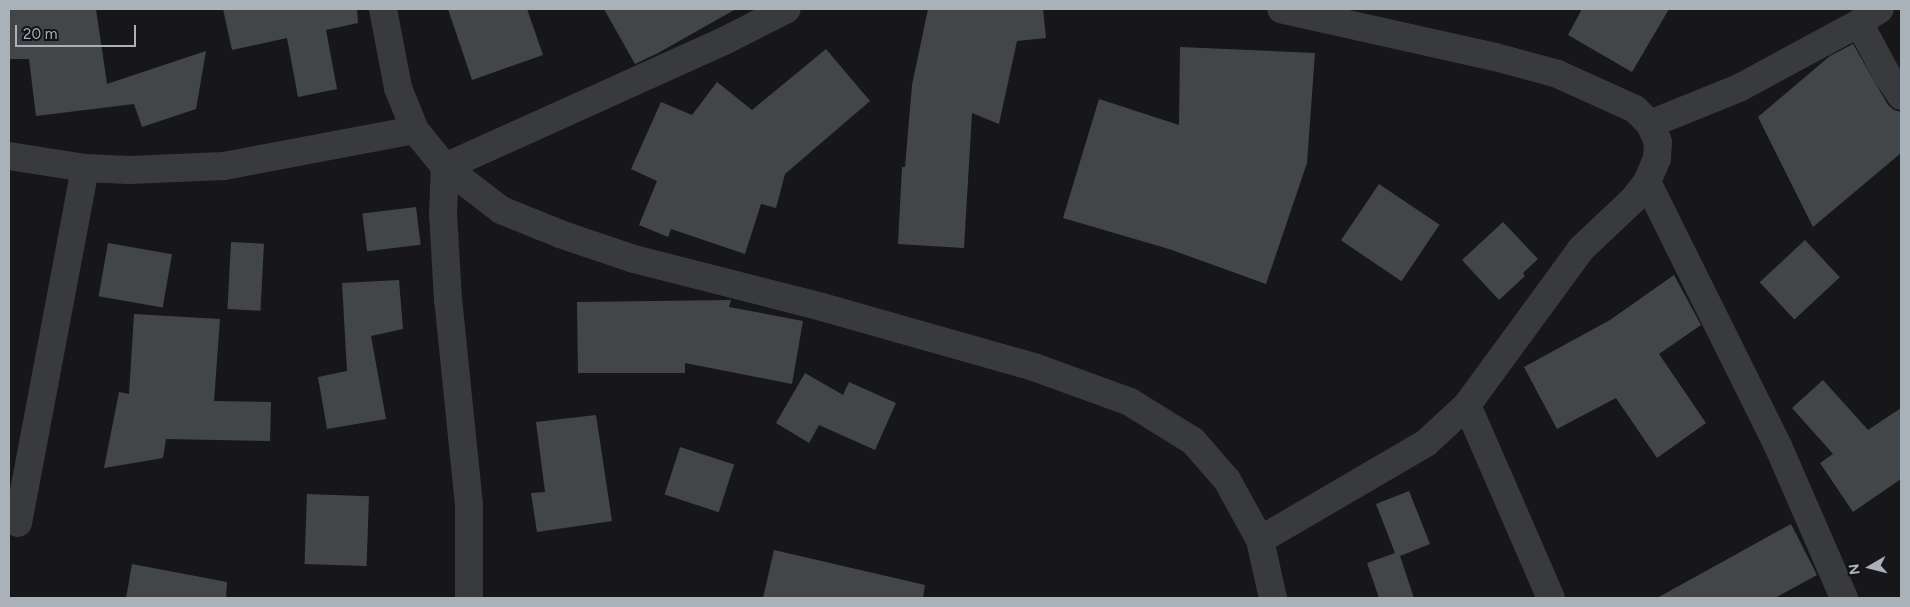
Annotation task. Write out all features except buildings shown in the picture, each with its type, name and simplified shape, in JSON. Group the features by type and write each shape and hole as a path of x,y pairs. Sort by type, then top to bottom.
{"street":[{"path":"384,9 398,88 415,130 446,168 501,210 560,234 634,259 822,307 1034,367 1130,402 1193,441 1227,480 1260,540 1273,598"},
{"path":"446,168 726,40 787,9"},
{"path":"1260,540 1426,443 1467,404 1582,249 1633,200 1647,182 1657,159 1658,142 1650,124 1636,109 1558,74 1495,57 1281,9"},
{"path":"1650,124 1739,88 1869,16 1887,75 1901,96"},
{"path":"9,156 85,168 129,170 224,166 415,130"},
{"path":"18,523 85,168"},
{"path":"446,168 442,214 448,300 469,505 469,598"},
{"path":"1647,182 1778,446 1844,598"},
{"path":"1467,404 1551,598"}]}
